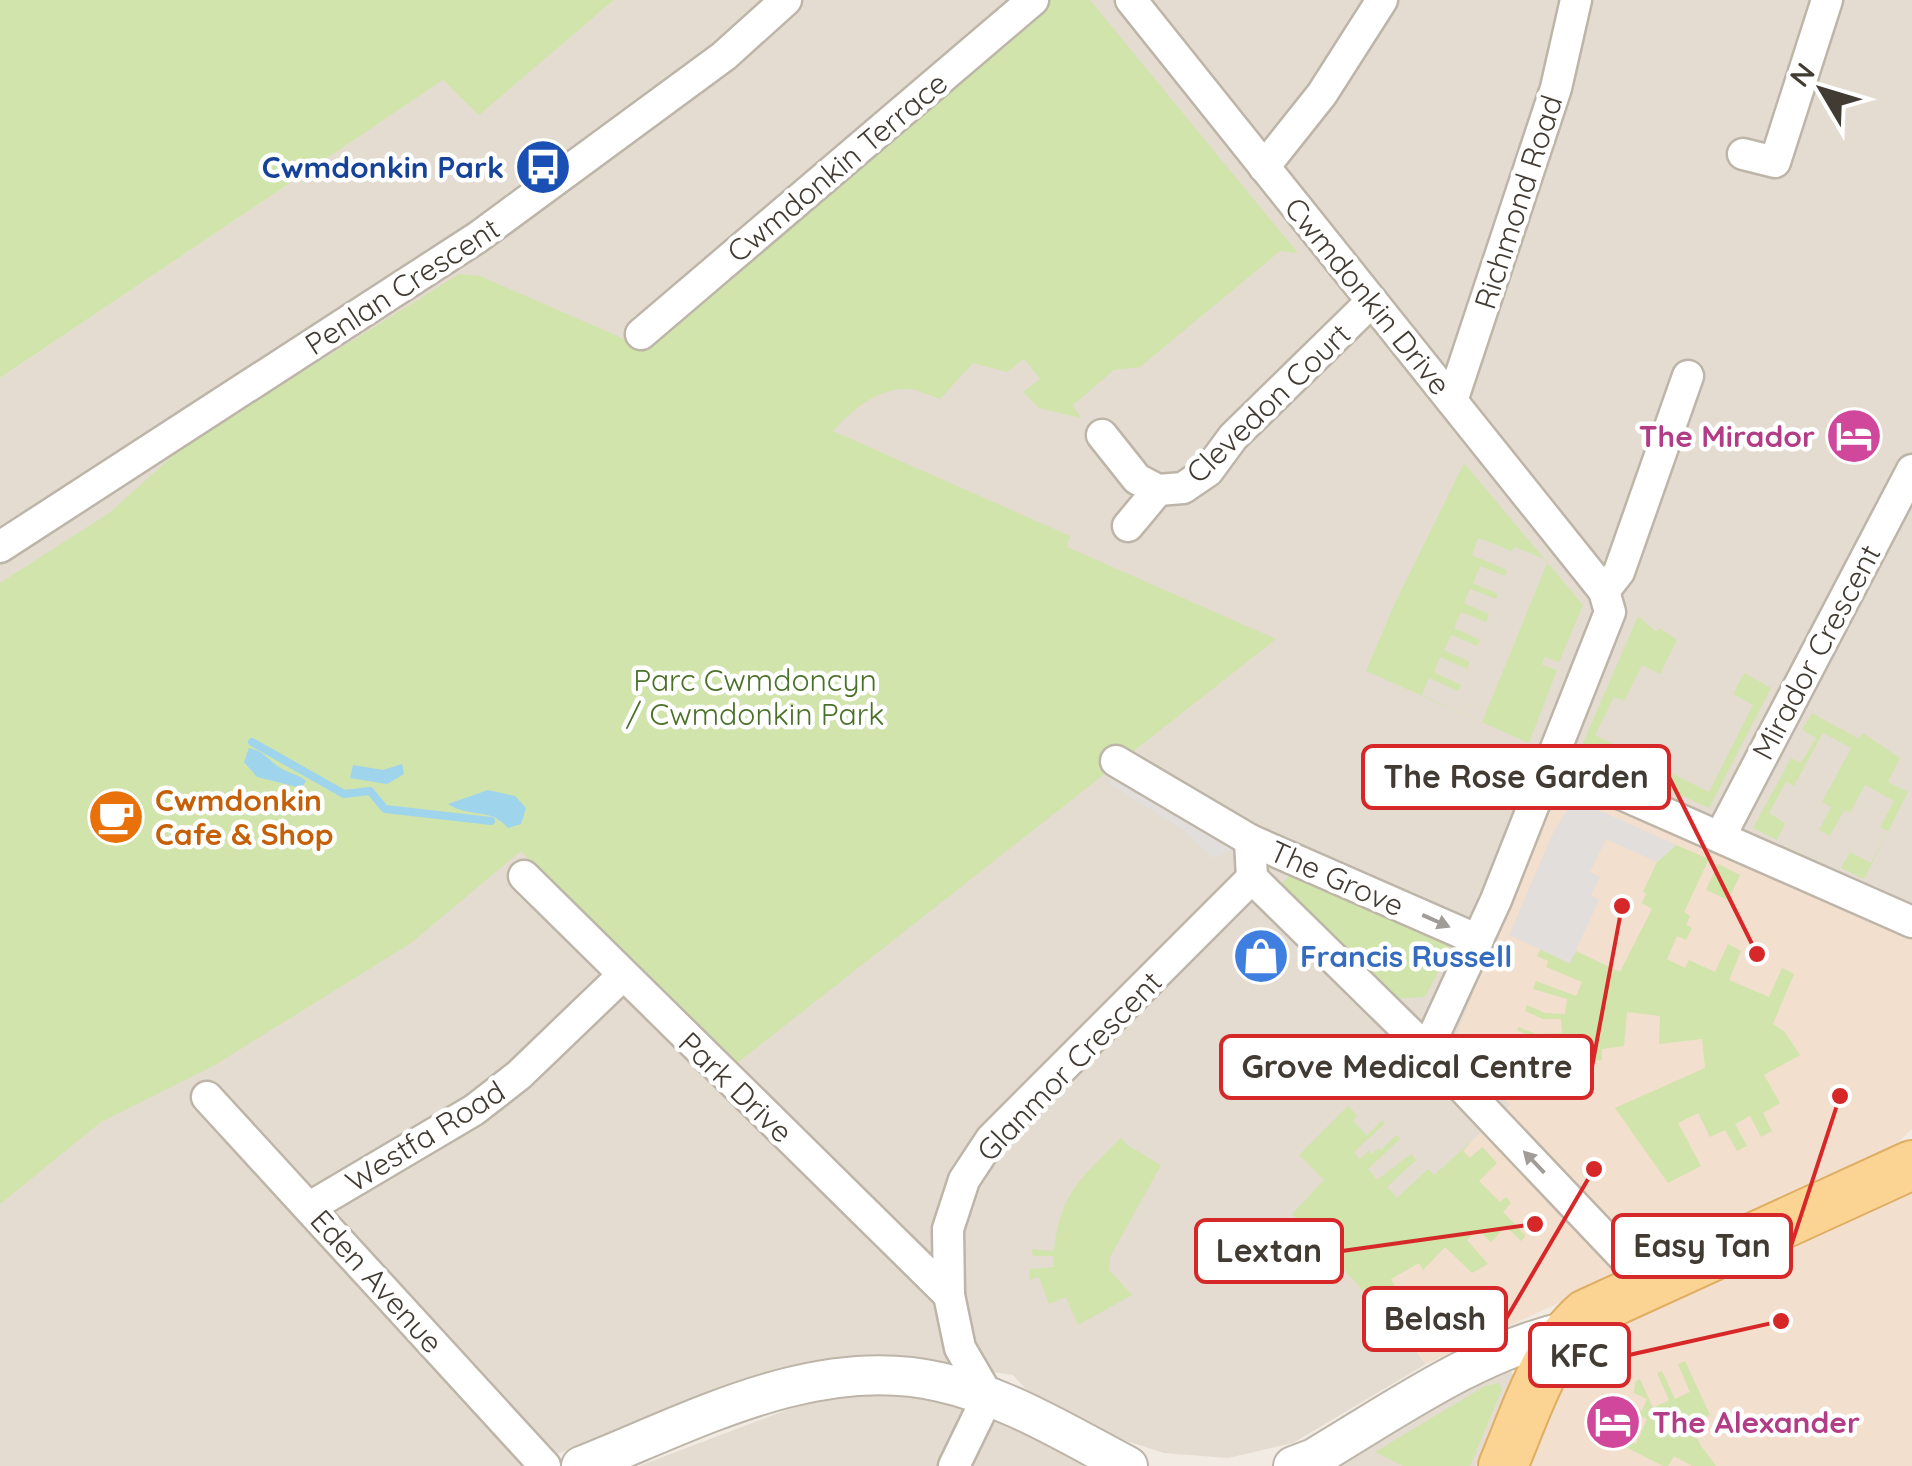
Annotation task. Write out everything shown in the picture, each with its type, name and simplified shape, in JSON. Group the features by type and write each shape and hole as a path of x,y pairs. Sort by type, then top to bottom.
{"main road":[{"path":"1503,1466 1567,1330 1586,1314 1912,1165"}],"street":[{"name":"Penlan Crescent","path":"0,547 478,238 724,56 786,0"},
{"name":"Cwmdonkin Terrace","path":"641,334 1034,0"},
{"path":"1264,166 1322,94 1382,0"},
{"name":"Richmond Road","path":"1452,402 1556,88 1576,0"},
{"path":"1743,154 1776,162 1827,0"},
{"name":"Cwmdonkin Drive","path":"1145,6 1264,166 1604,591"},
{"name":"Clevedon Court","path":"1102,434 1137,479 1158,490 1183,488 1208,470 1234,437 1372,301"},
{"path":"1427,1050 1478,940 1610,612 1604,591 1619,572 1688,376"},
{"name":"Mirador Crescent","path":"1720,835 1912,470"},
{"name":"Clevedon Court","path":"1128,526 1158,490"},
{"name":"The Grove","path":"1116,762 1250,840 1478,940"},
{"path":"1551,762 1912,922"},
{"name":"The Grove","path":"1250,840 1252,878 1427,1050 1649,1284"},
{"name":"Park Drive","path":"524,876 950,1295"},
{"name":"Glanmor Crescent","path":"988,1396 960,1348 950,1295 948,1229 964,1180 991,1139 1252,878"},
{"name":"Westfa Road","path":"310,1207 474,1110 519,1074 622,976"},
{"name":"Eden Avenue","path":"207,1098 545,1466"},
{"path":"1293,1466 1314,1458 1489,1355 1567,1330"},
{"path":"581,1466 754,1397 826,1380 881,1376 937,1381 988,1396 1024,1410 1128,1466"},
{"path":"954,1466 988,1396"}],"shaded area":[{"path":"614,0 1912,0 1912,940 1560,779 1511,1105 1434,1176 1394,1322 1426,1364 1293,1443 1228,1458 1164,1453 1117,1438 1031,1395 1013,1375 921,1362 851,1360 758,1374 527,1466 0,1466 0,378 444,79 479,114"},
{"path":"1124,770 1195,813 1232,850 1213,858 1183,830 1108,783"},
{"path":"1560,779 1912,940 1912,1129 1889,1151 1426,1364 1410,1341 1337,1262 1511,1106 1453,1043"},
{"path":"1574,799 1676,845 1657,862 1606,839 1590,872 1600,877 1591,895 1599,900 1570,963 1509,935 1554,831"},
{"path":"1899,1191 1912,1194 1912,1466 1519,1466 1555,1382 1604,1326"},
{"path":"1498,1366 1510,1368 1514,1379 1476,1466 1322,1466"},
{"path":"826,1395 941,1395 1100,1466 639,1466"}],"green space":[{"path":"0,0 614,0 479,115 443,80 0,378"},
{"name":"Parc Cwmdoncyn / Cwmdonkin Park","path":"1050,0 1090,0 1298,253 1280,251 1140,367 1114,370 1073,405 1081,418 1039,408 1023,392 1040,379 1024,359 1007,372 973,363 940,399 909,389 876,396 833,431 1070,536 1067,547 1276,639 731,1068 521,851 411,943 215,1065 101,1122 0,1204 0,583 109,513 184,446 459,274 480,276 645,348"},
{"path":"1464,463 1545,560 1478,538 1472,555 1507,570 1505,576 1480,566 1473,583 1498,594 1496,599 1470,589 1464,603 1489,614 1486,622 1461,612 1454,628 1480,640 1477,646 1451,635 1444,650 1470,662 1467,669 1440,657 1434,672 1461,685 1458,691 1429,678 1422,695 1482,722 1547,563 1583,605 1559,662 1544,657 1542,665 1557,670 1529,743 1366,671"},
{"path":"1638,616 1656,632 1660,628 1677,640 1660,674 1642,665 1624,701 1614,697 1595,735 1709,792 1753,705 1733,694 1744,673 1771,688 1709,808 1595,756 1583,743"},
{"path":"1812,713 1859,739 1863,733 1900,758 1888,782 1908,792 1864,879 1841,868 1850,852 1871,863 1888,831 1880,827 1894,801 1865,785 1850,813 1844,810 1830,836 1819,830 1831,807 1822,802 1851,748 1823,733 1794,786 1786,782 1769,813 1785,823 1777,840 1753,828 1791,758 1801,763 1816,738 1802,730"},
{"path":"1676,845 1709,859 1684,912 1690,916 1686,925 1692,928 1686,940 1677,936 1667,959 1685,968 1689,960 1715,972 1728,944 1741,951 1729,980 1769,997 1782,968 1794,974 1773,1024 1784,1031 1800,1055 1764,1075 1780,1103 1763,1113 1772,1131 1761,1137 1750,1116 1735,1124 1747,1146 1737,1151 1725,1130 1710,1137 1698,1113 1678,1123 1701,1166 1668,1183 1615,1108 1705,1068 1702,1039 1659,1044 1660,1016 1627,1012 1624,1046 1602,1049 1602,1060 1547,1067 1547,1055 1526,1057 1509,1049 1510,1044 1529,1052 1547,1052 1546,1038 1534,1038 1517,1030 1519,1027 1536,1034 1562,1033 1561,1019 1543,1019 1525,1011 1527,1005 1545,1013 1565,1014 1567,999 1533,989 1536,981 1576,996 1582,982 1546,967 1548,961 1537,956 1540,949 1569,963 1576,951 1620,972 1652,909 1642,903 1646,894 1643,892 1657,862"},
{"path":"1718,864 1740,875 1728,900 1706,890"},
{"path":"1298,866 1439,930 1450,949 1425,997 1394,999 1278,888"},
{"path":"1348,1106 1357,1115 1353,1121 1367,1135 1382,1120 1385,1123 1354,1152 1359,1159 1369,1151 1372,1154 1378,1148 1381,1150 1396,1135 1400,1139 1368,1169 1377,1180 1411,1154 1416,1160 1387,1187 1397,1198 1428,1169 1434,1175 1474,1139 1463,1151 1470,1158 1482,1147 1497,1163 1479,1181 1500,1202 1506,1197 1511,1203 1503,1212 1526,1236 1521,1241 1506,1226 1491,1242 1478,1230 1467,1240 1488,1264 1472,1273 1445,1247 1423,1270 1419,1263 1391,1279 1406,1307 1397,1313 1410,1341 1292,1214 1324,1180 1299,1155"},
{"path":"1121,1137 1127,1145 1161,1165 1110,1257 1109,1270 1132,1295 1078,1325 1066,1297 1049,1304 1039,1277 1029,1280 1030,1269 1054,1267 1053,1256 1033,1256 1032,1249 1054,1251 1068,1199"},
{"path":"1685,1361 1710,1415 1691,1425 1716,1466 1692,1466 1674,1456 1668,1466 1663,1466 1614,1441 1616,1436 1636,1444 1647,1419 1625,1409 1627,1404 1642,1411 1647,1399 1634,1393 1635,1382 1640,1379 1653,1408 1669,1400 1657,1373 1662,1371 1675,1399 1690,1392 1678,1364"},
{"path":"1499,1383 1502,1389 1470,1466 1403,1466 1375,1452 1485,1386"}],"water":[{"path":"249,748 306,781 301,788 257,777 244,762"},
{"path":"402,764 404,774 387,784 350,778 353,765 383,770"},
{"path":"488,790 515,796 526,808 521,824 508,828 494,817 448,804"}],"waterway":[{"path":"252,742 344,794 370,791 385,809 491,821"}],"place":[{"name":"Cwmdonkin Park","path":"543,167"},
{"name":"The Mirador","path":"1854,436"},
{"name":"Cwmdonkin Cafe & Shop","path":"116,817"},
{"name":"Grove Medical Centre","path":"1622,906"},
{"name":"The Rose Garden","path":"1757,954"},
{"name":"Francis Russell","path":"1261,956"},
{"name":"Easy Tan","path":"1840,1096"},
{"name":"Belash","path":"1594,1169"},
{"name":"Lextan","path":"1535,1224"},
{"name":"KFC","path":"1781,1321"},
{"name":"The Alexander","path":"1613,1422"}]}
